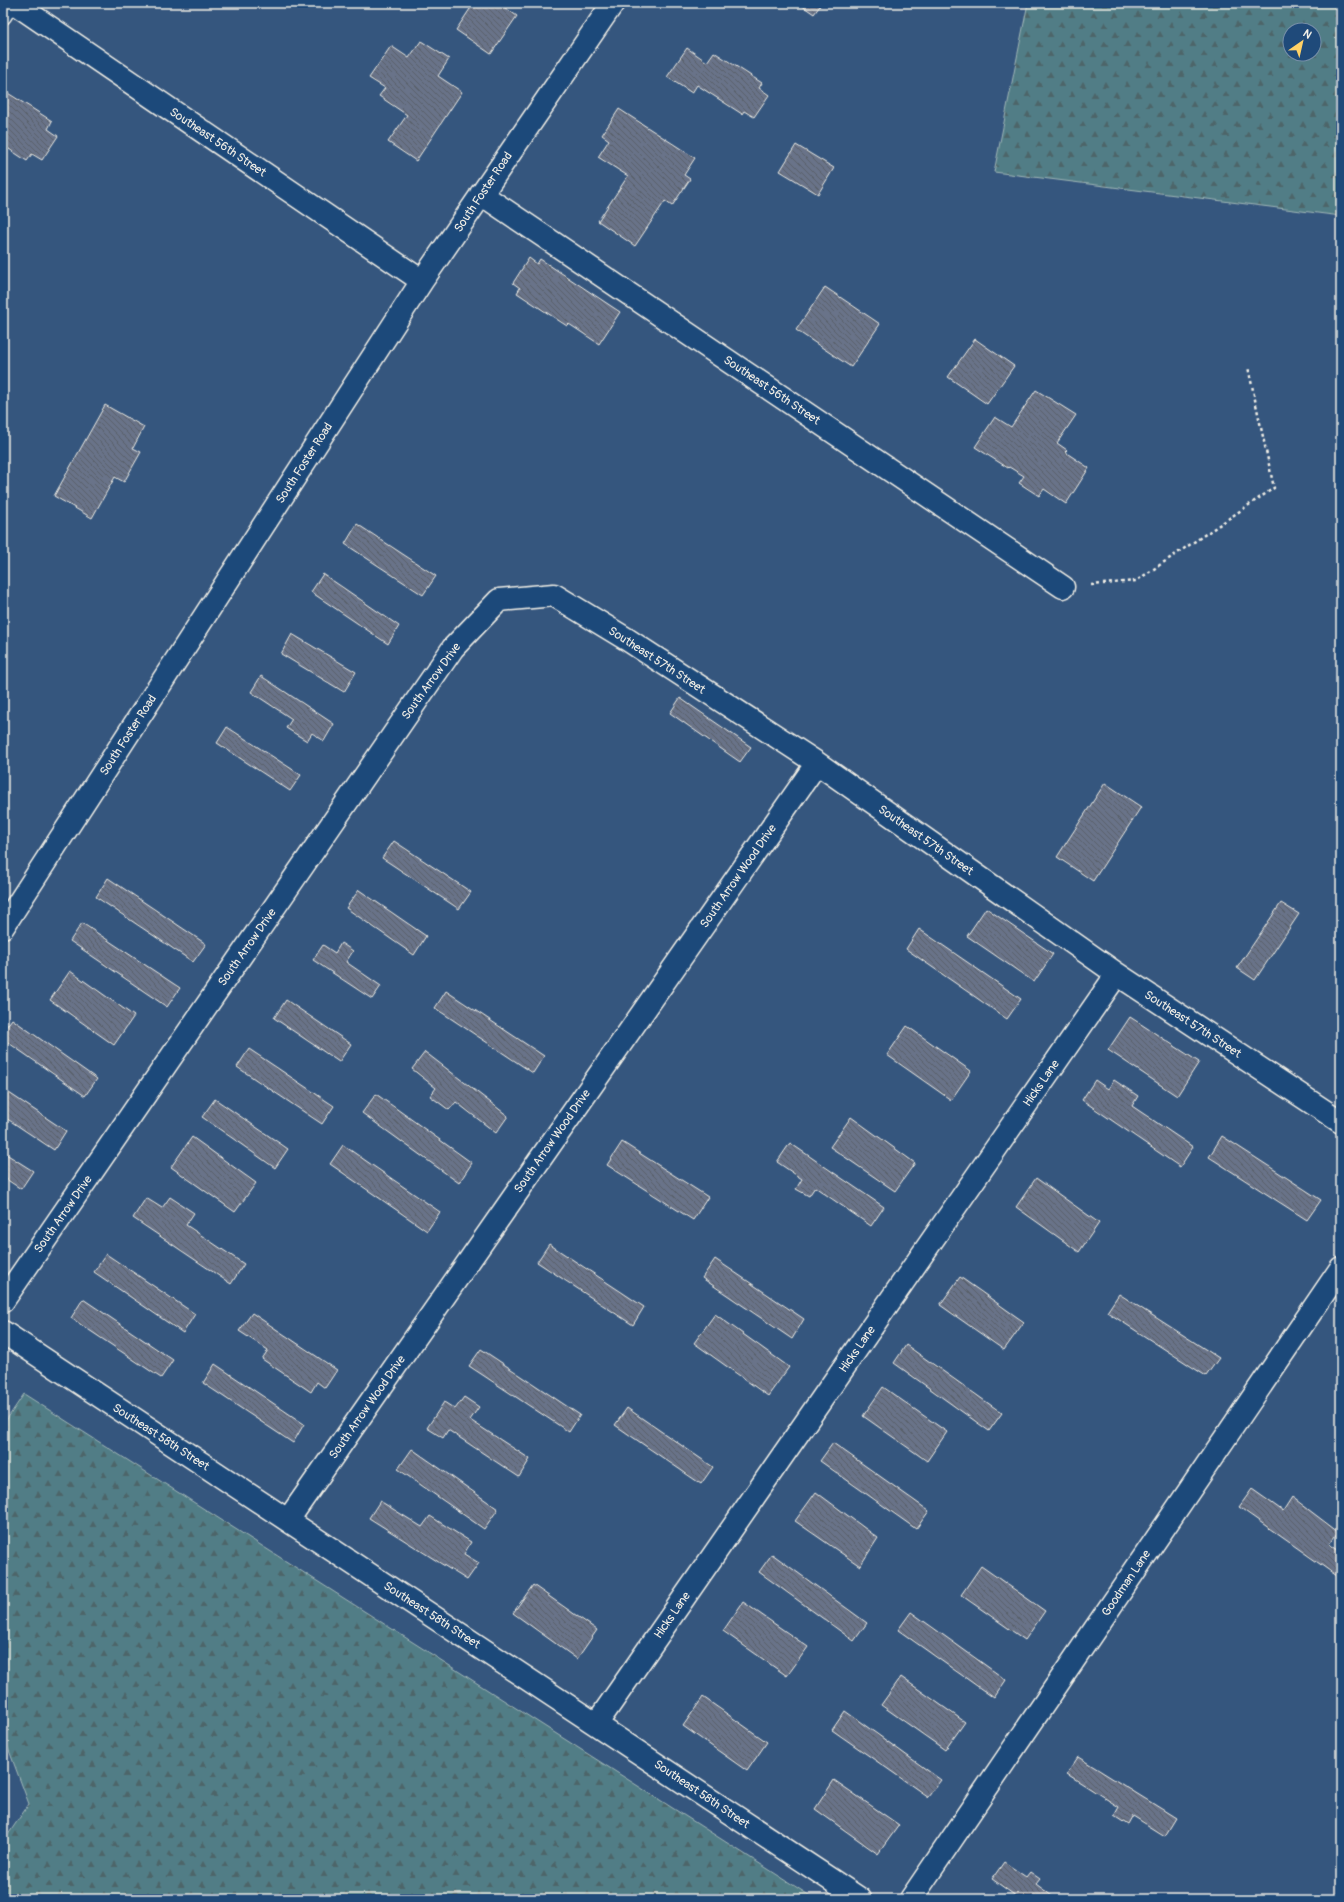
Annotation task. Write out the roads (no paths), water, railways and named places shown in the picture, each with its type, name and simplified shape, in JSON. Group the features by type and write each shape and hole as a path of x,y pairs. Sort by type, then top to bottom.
{"street":[{"name":"Southeast 56th Street","path":"14,3 422,281"},
{"name":"South Foster Road","path":"3,927 422,281 613,3"},
{"name":"Southeast 56th Street","path":"481,194 1063,587"},
{"name":"Southeast 57th Street","path":"499,600 554,595 634,644 817,763 1117,974 1341,1122"},
{"name":"South Arrow Drive","path":"3,1301 453,648 499,600"},
{"name":"South Arrow Wood Drive","path":"288,1520 817,763"},
{"name":"Hicks Lane","path":"597,1724 1117,974"},
{"name":"Goodman Lane","path":"911,1899 1341,1268"},
{"name":"Southeast 58th Street","path":"3,1332 860,1899"}],"lane":[{"path":"3,16 11,3"}]}
